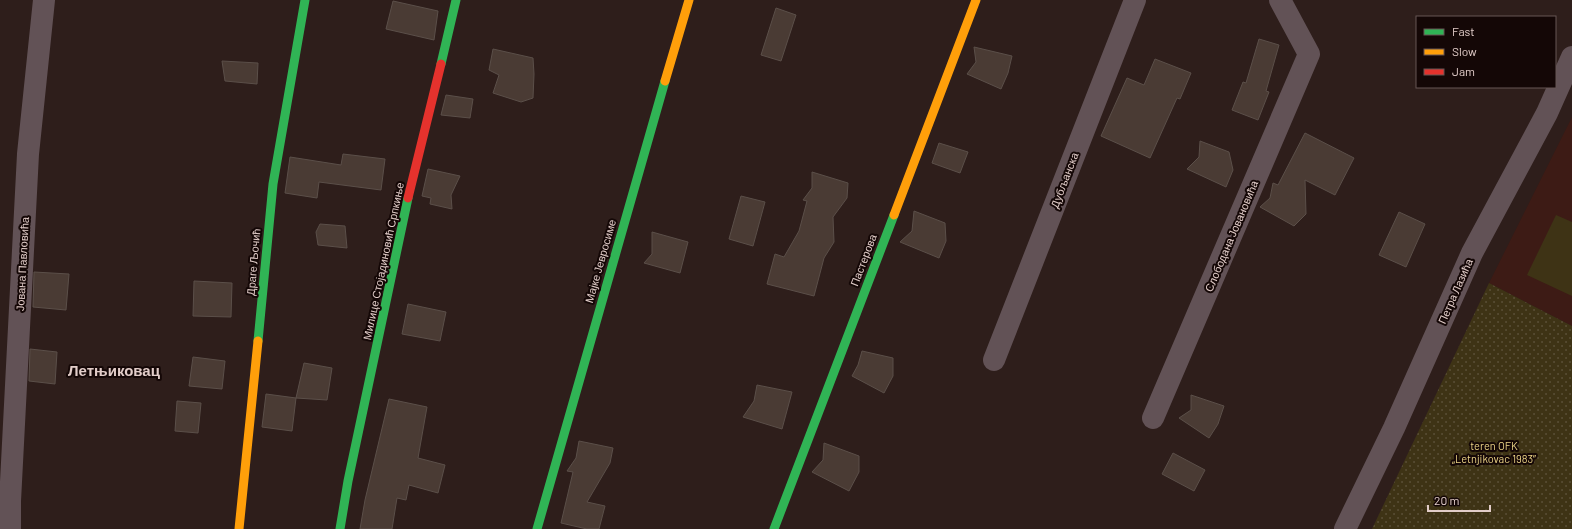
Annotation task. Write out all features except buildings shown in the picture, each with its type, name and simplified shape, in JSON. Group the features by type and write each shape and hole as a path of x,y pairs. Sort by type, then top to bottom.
{"street":[{"name":"Јована Павловића","path":"10,529 10,501 28,154 44,0"},
{"name":"Драге Љочић","path":"239,529 273,184 305,0"},
{"name":"Милице Стојадиновић Српкиње","path":"340,529 348,481 405,213 456,0"},
{"name":"Мајке Јевросиме","path":"537,529 637,173 689,0"},
{"name":"Пастерова","path":"774,529 976,0"},
{"name":"Дубљанска","path":"994,360 1135,0"},
{"name":"Слободана Јовановића","path":"1153,418 1309,54 1280,0"},
{"name":"Петра Лазића","path":"1345,529 1394,428 1472,254 1547,113 1572,57"}],"shaded area":[{"path":"1572,117 1572,326 1489,283"}],"green space":[{"path":"1556,215 1572,222 1572,296 1527,275"},
{"name":"teren OFK „Letnjikovac 1983”","path":"1489,283 1572,326 1572,529 1372,529"}],"traffic: fast":[{"path":"258,341 273,184 305,0"},
{"path":"441,64 456,0"},
{"path":"537,529 665,81"},
{"path":"340,529 348,481 408,198"},
{"path":"774,529 894,215"}],"traffic: slow":[{"path":"665,81 689,0"},
{"path":"894,215 976,0"},
{"path":"239,529 258,341"}],"traffic: jam":[{"path":"408,198 441,64"}],"district":[{"name":"Летњиковац","path":"114,370"}]}
